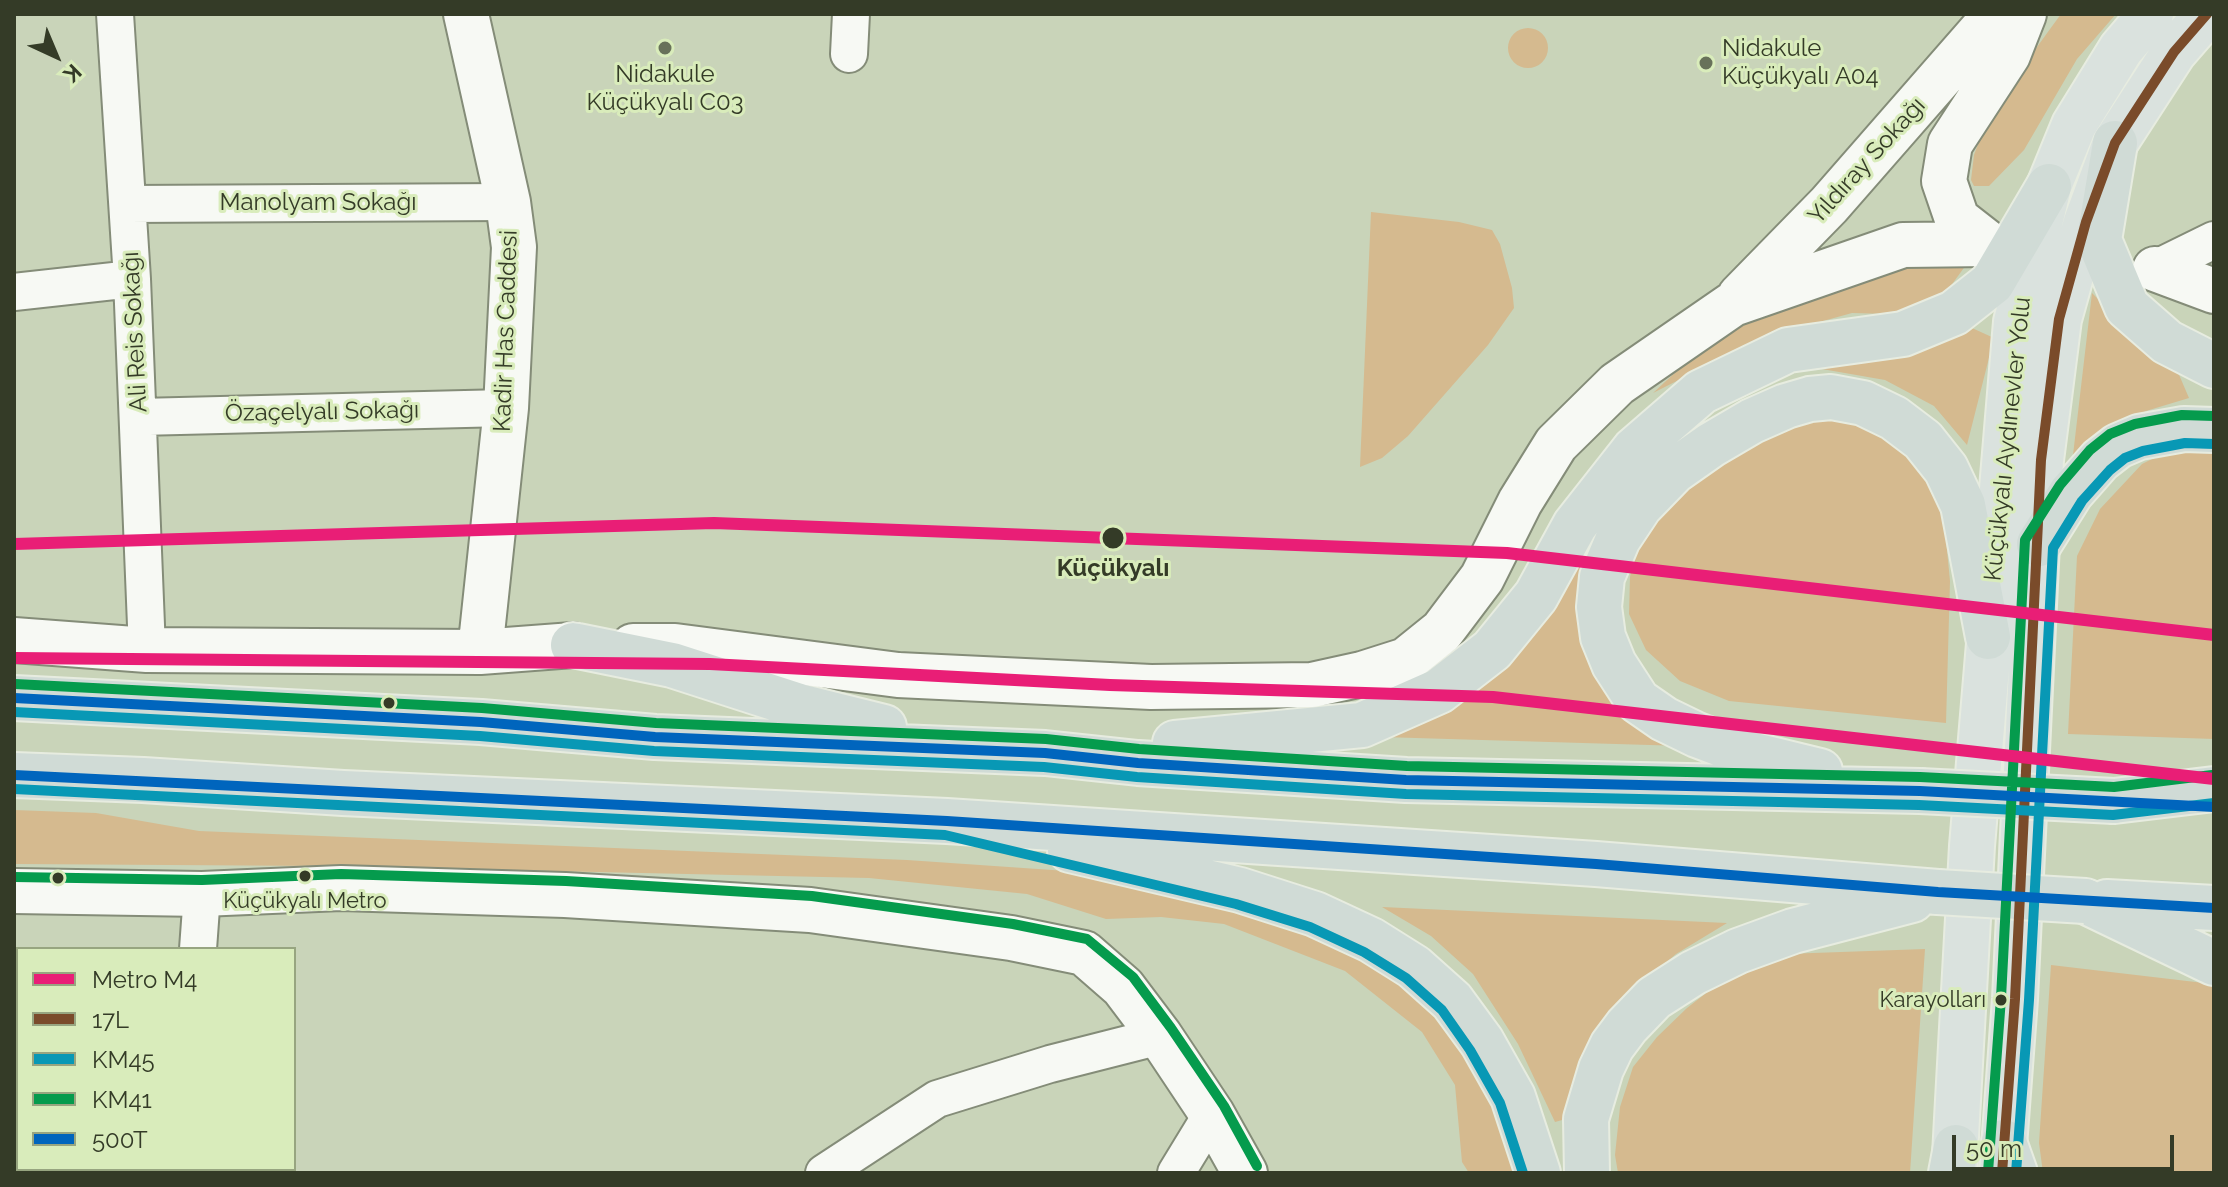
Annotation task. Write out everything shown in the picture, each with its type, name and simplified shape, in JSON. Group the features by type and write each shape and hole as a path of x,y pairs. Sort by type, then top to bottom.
{"highway":[{"path":"2115,143 2099,240 2127,307 2167,342 2214,366"},
{"path":"1045,753 1277,735 1362,725 1439,691 1492,650 1536,596 1575,525 1634,450 1701,392 1788,350 1903,334 1954,313 1992,283 2049,186"},
{"path":"1920,791 1742,752 1675,725 1638,701 1603,637 1599,607 1602,577 1618,539 1640,506 1674,471 1752,421 1810,399 1831,397 1863,403 1894,418 1913,433 1946,469 1963,505 1988,637"},
{"path":"2039,544 2071,493 2100,460 2118,446 2139,437 2184,429 2214,430"},
{"path":"573,645 672,665 799,706 975,749"},
{"path":"14,698 481,722 655,737 1045,753 1138,763 1406,780 1920,791 2214,807"},
{"path":"14,775 947,821 1580,863 1938,892 2214,908"},
{"path":"2114,801 2214,789"},
{"path":"947,821 1240,890 1315,914 1371,940 1414,967 1452,1001 1513,1097 1538,1173"},
{"path":"1587,1173 1586,1119 1601,1069 1612,1046 1654,998 1711,963 1764,941 1938,892"},
{"path":"2085,901 2214,963"}],"main road":[{"name":"Kadir Has Caddesi","path":"466,14 508,202 514,247 506,408 480,652"},
{"name":"Yıldıray Sokağı","path":"1733,304 1829,205 1996,14"},
{"path":"14,640 147,650 480,652 573,645 675,646 898,675 1151,687 1312,685 1362,674 1406,660 1442,631 1482,578 1520,502 1556,444 1617,384 1733,304 1903,245 1989,244 1957,219 1944,181 1950,144 2008,55 2024,14"},
{"name":"Küçükyalı Aydınevler Yolu","path":"1954,1164 1972,846 2016,322 2049,186 2074,125 2121,49 2151,14"},
{"name":"Küçükyalı Aydınevler Yolu","path":"2007,1163 2041,460 2059,319 2086,222 2115,143 2174,52 2207,14"},
{"path":"2155,269 2214,291"},
{"path":"14,891 202,894 341,888 565,895 810,910 996,936 1084,953 1123,987 1160,1036 1212,1114 1245,1173"}],"street":[{"name":"Ali Reis Sokağı","path":"115,14 139,417 147,650"},
{"path":"849,54 851,14"},
{"name":"Manolyam Sokağı","path":"128,204 508,202"},
{"path":"2155,269 2214,240"},
{"path":"14,292 132,279"},
{"name":"Özaçelyalı Sokağı","path":"139,417 506,408"},
{"path":"198,947 202,894"},
{"path":"824,1173 937,1099 1050,1064 1160,1036"},
{"path":"1176,1173 1212,1114"}],"shaded area":[{"path":"2061,14 2116,14 2077,59 2024,150 1989,186 1974,186 1971,180 1974,155 1985,125 2010,84"},
{"path":"1528,28 1542,34 1548,48 1542,62 1528,68 1514,62 1508,48 1514,34"},
{"path":"1371,212 1459,222 1492,230 1500,244 1514,308 1488,345 1408,436 1382,458 1360,467"},
{"path":"1974,254 1950,287 1930,301 1890,314 1852,313 1787,331 1722,358 1653,393 1693,356 1756,316 1914,261"},
{"path":"2092,293 2149,350 2177,370 2189,398 2146,411 2073,455"},
{"path":"1961,323 1994,338 1967,445 1934,406 1885,380 1799,365"},
{"path":"1807,415 1851,416 1903,441 1933,476 1944,519 1950,581 1946,723 1729,701 1680,681 1646,650 1629,614 1630,577 1639,537 1679,483"},
{"path":"2186,442 2214,446 2214,739 2068,734 2077,556 2100,509 2142,464"},
{"path":"1579,543 1596,546 1589,597 1683,746 1382,737"},
{"path":"14,810 96,813 199,831 907,860 1096,873 1223,899 1336,941 1397,974 1449,1020 1486,1084 1518,1173 1469,1173 1462,1162 1455,1085 1422,1032 1345,971 1224,924 1161,917 1106,919 1027,894 869,878 324,866 14,864"},
{"path":"1382,907 1727,923 1676,954 1640,985 1573,1117 1555,1122 1518,1044 1473,974 1431,936"},
{"path":"1925,949 1910,1173 1618,1173 1615,1155 1620,1107 1633,1067 1657,1037 1724,979 1785,954"},
{"path":"2051,965 2204,983 2214,988 2214,1173 2043,1173 2039,1143"}],"metro line":[{"name":"M4","path":"14,544 714,523 1507,553 2214,635"},
{"name":"M4","path":"14,658 710,664 1110,685 1493,697 2214,779"}],"transit line":[{"name":"17L","path":"2002,1173 2015,999 2041,460 2059,319 2086,222 2115,143 2174,52 2207,14"},
{"name":"KM41","path":"1988,1172 2001,998 2025,540 2060,485 2090,450 2110,434 2135,424 2182,415 2214,416"},
{"name":"KM45","path":"2016,1173 2029,1000 2053,548 2082,501 2125,458 2143,451 2185,443 2214,444"},
{"name":"KM41","path":"15,684 482,708 656,723 1046,739 1139,749 1407,766 1920,777 2114,787 2212,775"},
{"name":"500T","path":"14,698 481,722 655,737 1045,753 1138,763 1406,780 1920,791 2214,807"},
{"name":"KM45","path":"14,712 480,736 654,751 1044,767 1137,777 1406,794 1919,805 2113,815 2214,803"},
{"name":"500T","path":"14,775 947,821 1596,864 1938,892 2214,908"},
{"name":"KM45","path":"14,789 945,835 1236,904 1310,927 1364,952 1406,978 1442,1010 1470,1050 1500,1103 1523,1173"},
{"name":"KM41","path":"14,877 202,880 341,874 566,881 812,896 1013,924 1087,939 1133,977 1224,1106 1257,1166"}],"place":[{"name":"Nidakule Küçükyalı C03","path":"665,48"},
{"name":"Nidakule Küçükyalı A04","path":"1706,63"},
{"name":"Küçükyalı","path":"1113,538"},
{"name":"Küçükyalı Metro","path":"305,876"},
{"name":"Karayolları","path":"2001,1000"}]}
